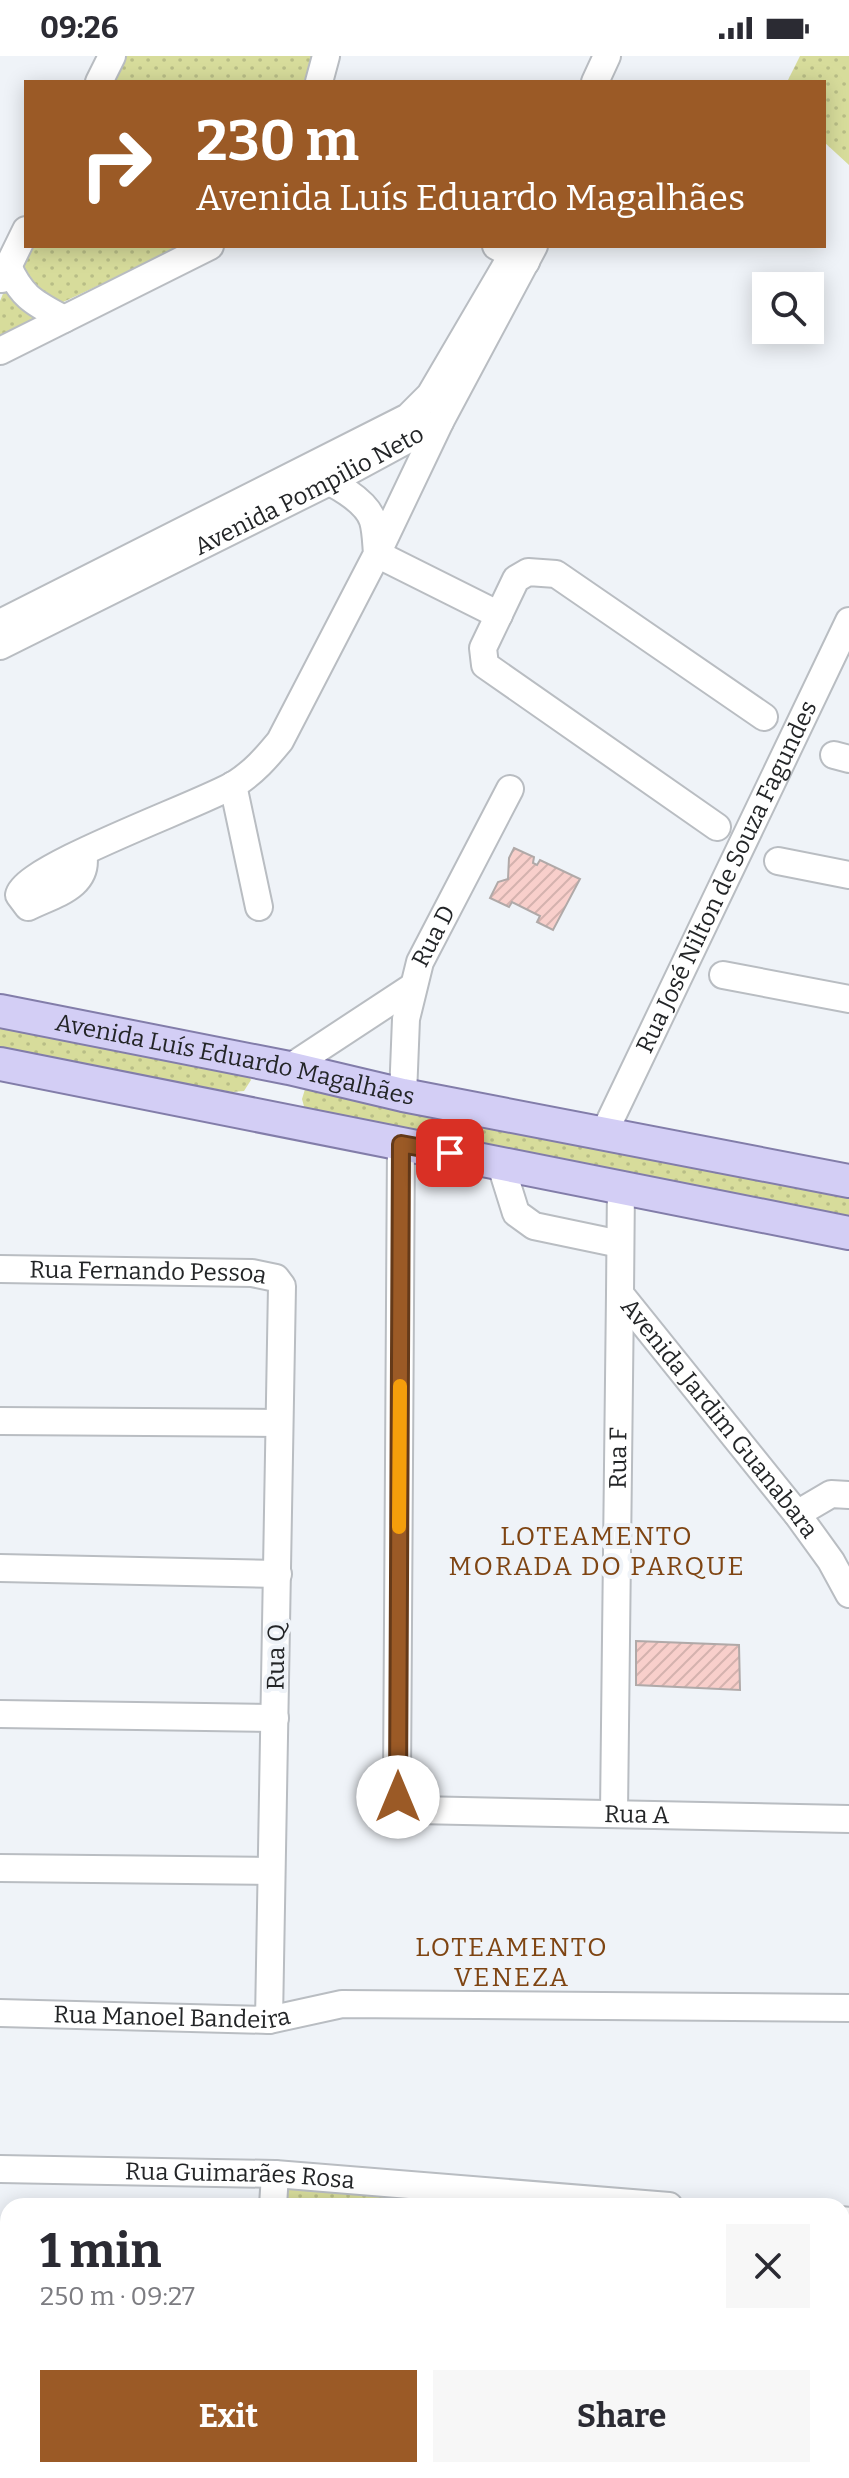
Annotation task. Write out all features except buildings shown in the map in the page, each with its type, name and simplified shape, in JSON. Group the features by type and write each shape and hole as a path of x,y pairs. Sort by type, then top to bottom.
{"main road":[{"name":"Avenida Luís Eduardo Magalhães","path":"0,1011 274,1065 403,1095 849,1181"},
{"name":"Avenida Luís Eduardo Magalhães","path":"0,1064 621,1185 849,1233"},
{"path":"244,1112 262,1103 268,1095 274,1065"},
{"path":"330,1130 322,1115 325,1096 347,1083"}],"street":[{"path":"100,80 112,56"},
{"path":"320,80 326,56"},
{"path":"596,80 607,56"},
{"path":"614,80 624,56"},
{"path":"24,234 4,274 32,302 64,319"},
{"path":"0,351 206,248"},
{"name":"Avenida Pompilio Neto","path":"0,646 319,476 440,422 517,251"},
{"name":"Avenida Pompilio Neto","path":"0,623 242,499 319,476 420,408 517,251"},
{"path":"83,853 233,785 259,767 280,741 377,554 440,422"},
{"path":"319,476 373,519 377,554"},
{"path":"377,554 499,615"},
{"path":"717,827 485,665 483,648 516,579 528,572 556,574 764,717"},
{"name":"Rua José Nilton de Souza Fagundes","path":"604,1133 849,621"},
{"path":"233,785 259,907"},
{"name":"Rua D","path":"403,1095 406,1019 420,962 510,789"},
{"path":"778,861 849,875"},
{"path":"723,975 849,999"},
{"path":"274,1065 412,987"},
{"name":"Rua A","path":"401,1144 398,1797 401,1805 425,1810 849,1819"},
{"path":"500,1162 516,1213 534,1226 620,1244"},
{"name":"Avenida Jardim Guanabara","path":"621,1185 620,1294 797,1514 831,1561 849,1594"},
{"name":"Rua Fernando Pessoa","path":"0,1269 266,1274 276,1278 284,1295"},
{"name":"Rua F","path":"614,1812 620,1294"},
{"name":"Rua Q","path":"269,2008 284,1295"},
{"path":"0,1421 279,1423"},
{"path":"797,1514 831,1494 849,1495"},
{"path":"0,1568 278,1574"},
{"path":"0,1714 275,1718"},
{"path":"0,1868 271,1871"},
{"name":"Rua Manoel Bandeira","path":"0,2013 342,2004 849,2008"},
{"name":"Rua Guimarães Rosa","path":"0,2169 275,2174 505,2198"},
{"path":"274,2198 275,2174"}],"green space":[{"path":"124,56 317,56 310,80 111,80"},
{"path":"800,56 849,56 849,165 826,144 826,80 788,80"},
{"path":"28,248 179,248 61,303 24,282 21,261"},
{"path":"7,284 40,314 36,321 0,336 0,301"},
{"path":"0,1016 248,1074 251,1080 244,1091 232,1092 0,1049"},
{"path":"306,1086 849,1184 849,1220 305,1110 302,1099"},
{"path":"276,2184 424,2198 275,2198"}],"slow traffic":[{"path":"399,1527 400,1386"}],"district":[{"name":"LOTEAMENTO MORADA DO PARQUE","path":"597,1551"},
{"name":"LOTEAMENTO VENEZA","path":"512,1962"}],"route":[{"path":"398,1797 401,1144 450,1153"}]}
